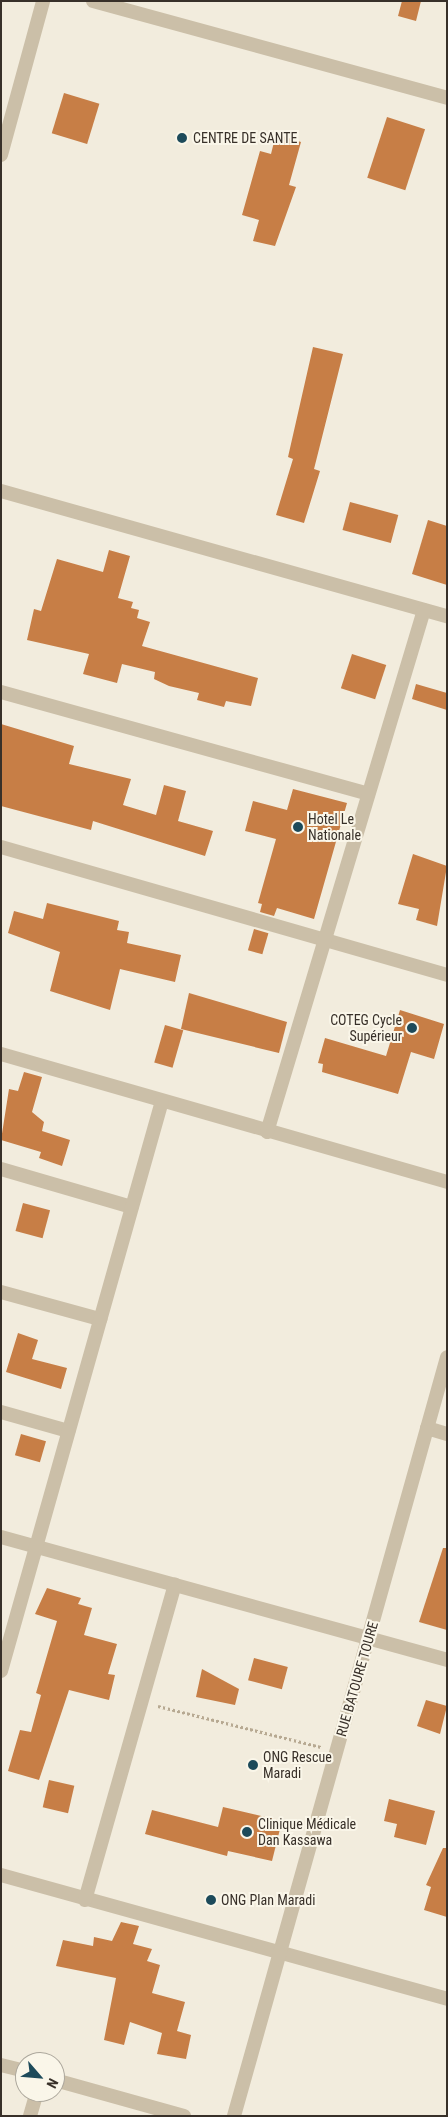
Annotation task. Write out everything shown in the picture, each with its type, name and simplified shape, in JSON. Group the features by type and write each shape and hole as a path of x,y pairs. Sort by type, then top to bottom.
{"street":[{"path":"1,155 43,1"},
{"path":"93,1 447,98"},
{"path":"1,491 447,616"},
{"path":"267,1132 424,610"},
{"path":"1,692 368,794"},
{"path":"1,847 447,975"},
{"path":"1,1054 267,1132 447,1182"},
{"path":"1,1671 162,1101"},
{"path":"1,1169 132,1207"},
{"path":"1,1292 100,1319"},
{"name":"RUE BATOURE TOURE","path":"234,2116 447,1357"},
{"path":"1,1412 68,1431"},
{"path":"427,1428 447,1434"},
{"path":"1,1537 368,1636 447,1660"},
{"path":"85,1900 175,1585"},
{"path":"1,1875 85,1900 447,1999"},
{"path":"1,2065 15,2068"},
{"path":"65,2083 184,2116"},
{"path":"30,2116 34,2102"}],"path":[{"path":"141,1702 337,1751"}],"building":[{"path":"402,1 421,1 416,21 398,16"},
{"path":"64,93 99,104 87,144 52,133"},
{"path":"387,117 425,129 405,190 367,178"},
{"path":"276,134 301,142 289,185 296,187 275,246 253,241 259,220 242,215 260,151 271,154"},
{"path":"313,347 343,354 314,469 320,471 304,523 276,515 293,459 288,457"},
{"path":"350,502 398,515 391,543 342,530"},
{"path":"428,520 447,526 447,585 412,574"},
{"path":"109,550 130,556 118,598 133,602 131,608 139,610 137,618 150,622 142,646 258,678 251,706 226,701 224,707 197,700 199,693 169,686 154,679 155,672 122,664 117,683 83,674 89,654 27,640 34,609 41,611 57,559 103,572"},
{"path":"352,654 386,665 375,699 341,688"},
{"path":"416,684 447,693 447,710 412,699"},
{"path":"1,724 74,746 69,764 131,779 123,805 156,815 164,785 186,791 178,821 213,831 205,856 93,821 91,830 1,806"},
{"path":"293,789 347,803 314,919 277,908 274,916 260,912 262,904 258,903 276,839 245,831 253,801 287,810"},
{"path":"413,854 447,866 437,926 416,920 419,909 398,904"},
{"path":"47,903 119,921 117,930 129,932 127,943 181,955 175,982 120,969 110,1010 50,991 60,952 8,933 14,911 43,919"},
{"path":"254,929 268,933 262,954 248,950"},
{"path":"189,993 287,1022 279,1053 181,1029"},
{"path":"400,1010 444,1024 434,1059 411,1052 398,1094 322,1072 323,1064 318,1063 325,1038 386,1056"},
{"path":"165,1025 183,1030 173,1068 154,1062"},
{"path":"24,1072 42,1077 32,1112 44,1122 42,1131 70,1140 62,1166 39,1158 41,1152 1,1140 9,1089 18,1091"},
{"path":"23,1203 50,1210 43,1238 15,1231"},
{"path":"18,1333 38,1340 32,1359 67,1368 61,1389 6,1372"},
{"path":"21,1434 46,1441 40,1462 15,1455"},
{"path":"443,1548 447,1548 447,1630 419,1622"},
{"path":"47,1588 81,1598 78,1604 92,1608 84,1635 117,1644 108,1674 115,1675 109,1700 69,1690 39,1780 8,1771 20,1730 31,1732 41,1695 36,1693 57,1621 35,1614"},
{"path":"254,1658 288,1667 282,1689 248,1680"},
{"path":"202,1669 239,1689 235,1705 196,1697"},
{"path":"426,1700 447,1706 440,1734 417,1726"},
{"path":"49,1780 74,1786 68,1813 43,1807"},
{"path":"389,1799 435,1811 426,1845 394,1837 397,1824 384,1821"},
{"path":"223,1807 282,1821 272,1861 228,1851 227,1856 145,1834 152,1810 218,1827"},
{"path":"443,1848 447,1848 447,1917 424,1910 431,1887 426,1885"},
{"path":"121,1922 139,1926 133,1944 152,1949 147,1961 160,1965 152,1993 185,2002 177,2031 191,2035 186,2059 157,2054 162,2033 130,2022 124,2045 104,2040 116,1978 56,1966 63,1940 93,1946 94,1937 112,1941"}],"place":[{"name":"CENTRE DE SANTE","path":"182,138"},
{"name":"Hotel Le Nationale","path":"298,827"},
{"name":"COTEG Cycle Supérieur","path":"412,1028"},
{"name":"ONG Rescue Maradi","path":"253,1765"},
{"name":"Clinique Médicale Dan Kassawa","path":"247,1832"},
{"name":"ONG Plan Maradi","path":"211,1900"}]}
